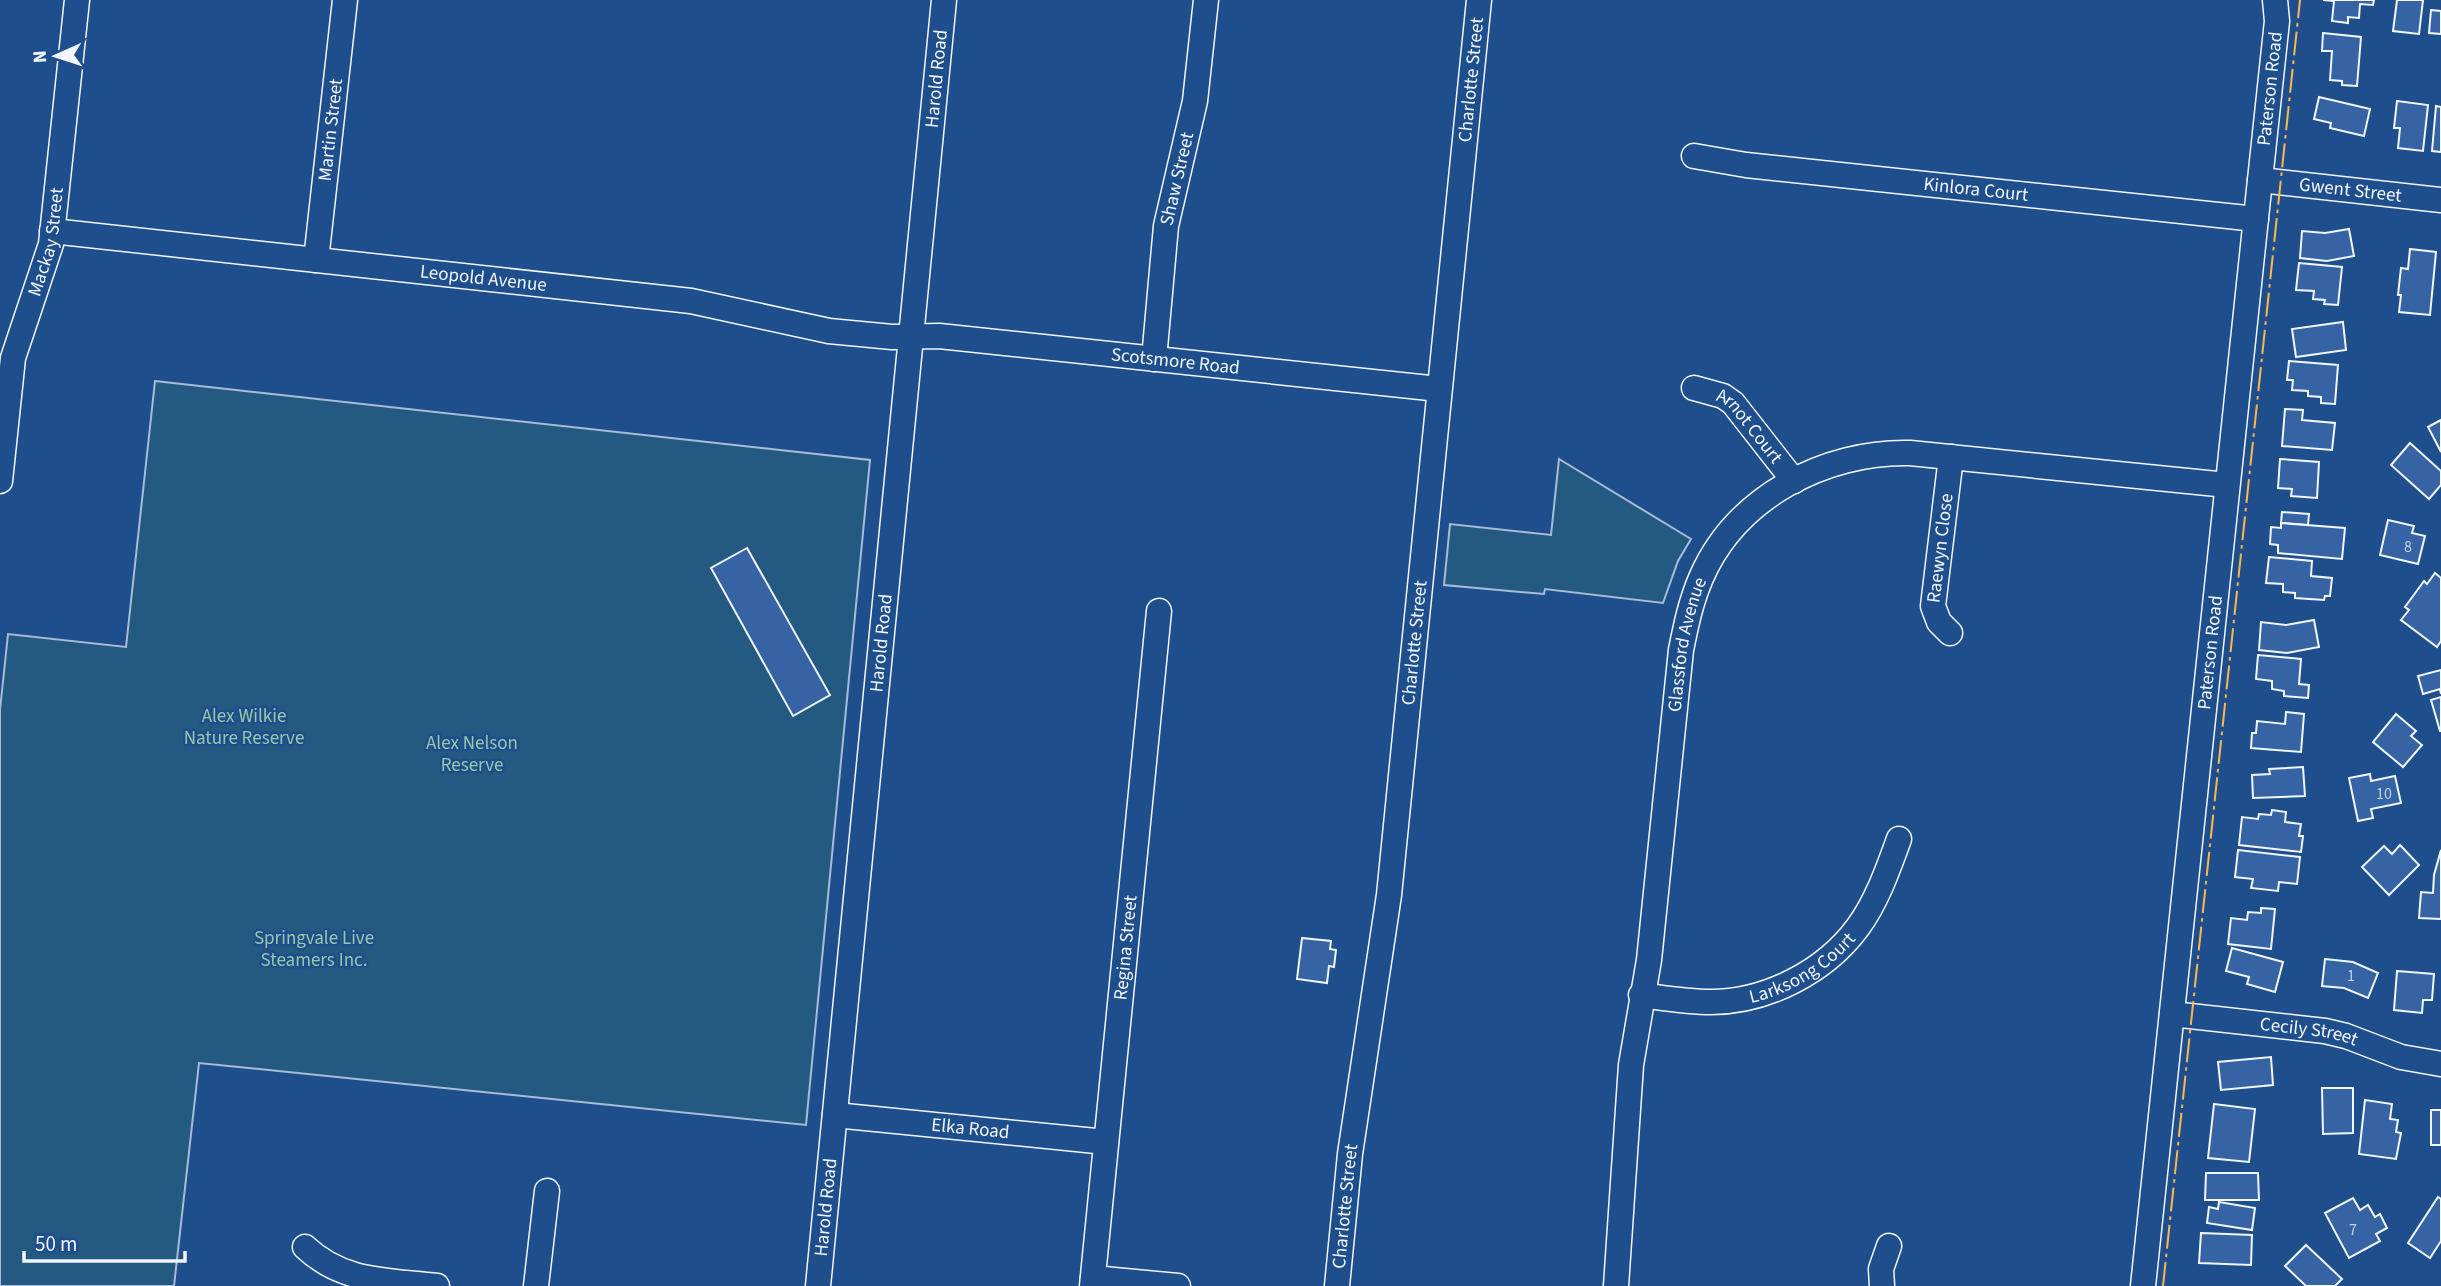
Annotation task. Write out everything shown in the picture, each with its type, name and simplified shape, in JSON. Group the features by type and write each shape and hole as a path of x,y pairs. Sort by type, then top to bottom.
{"street":[{"name":"Mackay Street","path":"0,481 13,358 47,259 52,231 77,0"},
{"name":"Martin Street","path":"316,260 345,0"},
{"name":"Harold Road","path":"818,1286 944,0"},
{"name":"Shaw Street","path":"1154,359 1169,206 1195,102 1206,0"},
{"name":"Charlotte Street","path":"1337,1286 1350,1154 1389,895 1479,0"},
{"name":"Paterson Road","path":"2143,1286 2278,7"},
{"name":"Kinlora Court","path":"1694,156 1760,167 2256,219"},
{"name":"Gwent Street","path":"2260,180 2441,200"},
{"name":"Leopold Avenue","path":"52,231 691,301 829,331 911,337"},
{"name":"Scotsmore Road","path":"911,337 939,337 1439,389"},
{"name":"Arnot Court","path":"1694,387 1723,396 1733,403 1794,481"},
{"name":"Glassford Avenue","path":"1616,1286 1631,1065 1650,948 1681,650 1691,603 1710,560 1735,526 1771,495 1794,481 1837,462 1874,454 1910,453 2227,485"},
{"name":"Raewyn Close","path":"1950,633 1939,622 1933,606 1951,457"},
{"name":"Regina Street","path":"1093,1282 1159,611"},
{"name":"Larksong Court","path":"1641,995 1686,1001 1733,1000 1764,993 1800,977 1839,948 1858,927 1874,901 1899,839"},
{"name":"Cecily Street","path":"2172,1014 2325,1031 2401,1057 2441,1064"},
{"name":"Elka Road","path":"835,1115 1106,1142"},
{"path":"536,1286 547,1191"},
{"path":"1882,1286 1881,1269 1889,1246"},
{"path":"305,1247 320,1262 353,1275 437,1286"},
{"path":"1093,1282 1178,1286"}],"green space":[{"name":"Alex Nelson Reserve","path":"155,381 870,460 806,1125 199,1063 174,1286 0,1286 0,710 8,634 126,647"},
{"path":"1559,459 1691,539 1678,561 1663,603 1545,589 1544,594 1444,585 1450,524 1551,535"}],"building":[{"path":"2323,0 2374,0 2373,5 2360,4 2359,18 2348,17 2348,23 2332,21 2334,1"},
{"path":"2397,0 2423,0 2419,34 2393,31"},
{"path":"2431,10 2441,11 2441,34 2429,33"},
{"path":"2323,33 2361,37 2357,86 2342,85 2342,81 2330,80 2332,51 2322,51"},
{"path":"2319,97 2370,109 2364,136 2330,128 2331,123 2314,119"},
{"path":"2397,101 2428,105 2423,151 2398,148 2400,128 2394,128"},
{"path":"2436,106 2441,107 2441,152 2432,151"},
{"path":"2349,229 2354,256 2327,261 2300,258 2302,231 2325,233"},
{"path":"2410,249 2436,252 2430,315 2399,312 2401,268 2408,269"},
{"path":"2299,263 2342,267 2338,305 2324,304 2325,300 2313,299 2314,291 2296,290"},
{"path":"2343,322 2346,350 2296,357 2292,329"},
{"path":"2289,361 2338,365 2335,404 2321,403 2321,397 2308,396 2308,391 2292,390 2293,380 2287,380"},
{"path":"2285,409 2303,410 2302,420 2335,423 2332,450 2282,446"},
{"path":"2441,420 2441,452 2428,427"},
{"path":"2410,443 2441,471 2441,485 2429,499 2391,465"},
{"path":"2280,459 2319,462 2317,498 2291,496 2292,489 2278,488"},
{"path":"2282,512 2309,514 2308,525 2281,523"},
{"path":"2388,520 2414,526 2412,533 2425,536 2418,564 2380,555"},
{"path":"2281,523 2345,528 2342,559 2278,553 2278,545 2270,544 2271,527 2281,528"},
{"path":"747,548 830,695 793,716 711,568"},
{"path":"2269,557 2312,561 2311,576 2332,578 2330,596 2325,596 2324,600 2295,598 2295,593 2283,592 2283,584 2266,583"},
{"path":"2435,573 2441,578 2441,641 2437,647 2401,620 2409,610 2405,607 2424,581 2427,584"},
{"path":"2314,620 2319,647 2287,653 2259,650 2261,622 2286,625"},
{"path":"2258,655 2301,659 2299,684 2309,685 2308,698 2284,696 2284,691 2272,689 2272,681 2256,679"},
{"path":"2441,670 2441,694 2440,689 2423,694 2418,676"},
{"path":"2441,697 2441,731 2440,731 2431,700"},
{"path":"2286,712 2304,714 2301,752 2251,748 2252,733 2256,733 2257,721 2285,724"},
{"path":"2396,714 2416,731 2411,736 2422,745 2403,767 2373,742"},
{"path":"2303,767 2305,796 2253,798 2252,775 2270,774 2269,769"},
{"path":"2370,774 2371,781 2395,776 2401,803 2371,809 2373,818 2358,821 2349,778"},
{"path":"2272,810 2286,812 2285,822 2301,824 2301,852 2239,845 2242,817 2258,819 2259,814 2271,815"},
{"path":"2400,845 2419,865 2389,895 2362,867 2384,846 2392,854"},
{"path":"2238,850 2300,857 2297,884 2279,882 2278,891 2251,888 2253,879 2235,877"},
{"path":"2441,850 2441,919 2419,918 2421,892 2433,893 2434,875"},
{"path":"2261,908 2275,909 2271,949 2228,944 2231,918 2247,920 2248,912 2261,913"},
{"path":"1302,938 1331,941 1330,949 1336,950 1334,967 1329,966 1327,983 1297,979"},
{"path":"2232,948 2283,962 2275,992 2247,984 2249,977 2226,971"},
{"path":"2325,959 2353,962 2378,973 2368,998 2344,988 2322,986"},
{"path":"2397,971 2434,974 2432,1000 2423,1000 2422,1013 2394,1010"},
{"path":"2271,1057 2273,1085 2221,1090 2218,1062"},
{"path":"2322,1088 2353,1088 2353,1133 2323,1134"},
{"path":"2365,1100 2392,1104 2390,1119 2398,1120 2396,1132 2401,1133 2396,1159 2359,1154"},
{"path":"2214,1104 2255,1109 2249,1162 2208,1158"},
{"path":"2431,1110 2441,1110 2441,1145 2431,1145"},
{"path":"2206,1173 2258,1173 2259,1200 2205,1200"},
{"path":"2438,1197 2441,1199 2441,1241 2430,1258 2408,1243"},
{"path":"2353,1198 2360,1210 2368,1205 2375,1217 2380,1214 2387,1228 2376,1234 2380,1241 2349,1258 2325,1213"},
{"path":"2219,1202 2255,1208 2252,1230 2207,1223 2209,1207 2218,1209"},
{"path":"2201,1233 2252,1235 2251,1265 2199,1263"},
{"path":"2306,1245 2342,1279 2335,1286 2306,1286 2285,1266"}],"power":[{"path":"2163,1286 2300,0"}],"park label":[{"name":"Alex Wilkie Nature Reserve","path":"244,727"},
{"name":"Springvale Live Steamers Inc.","path":"314,949"}]}
